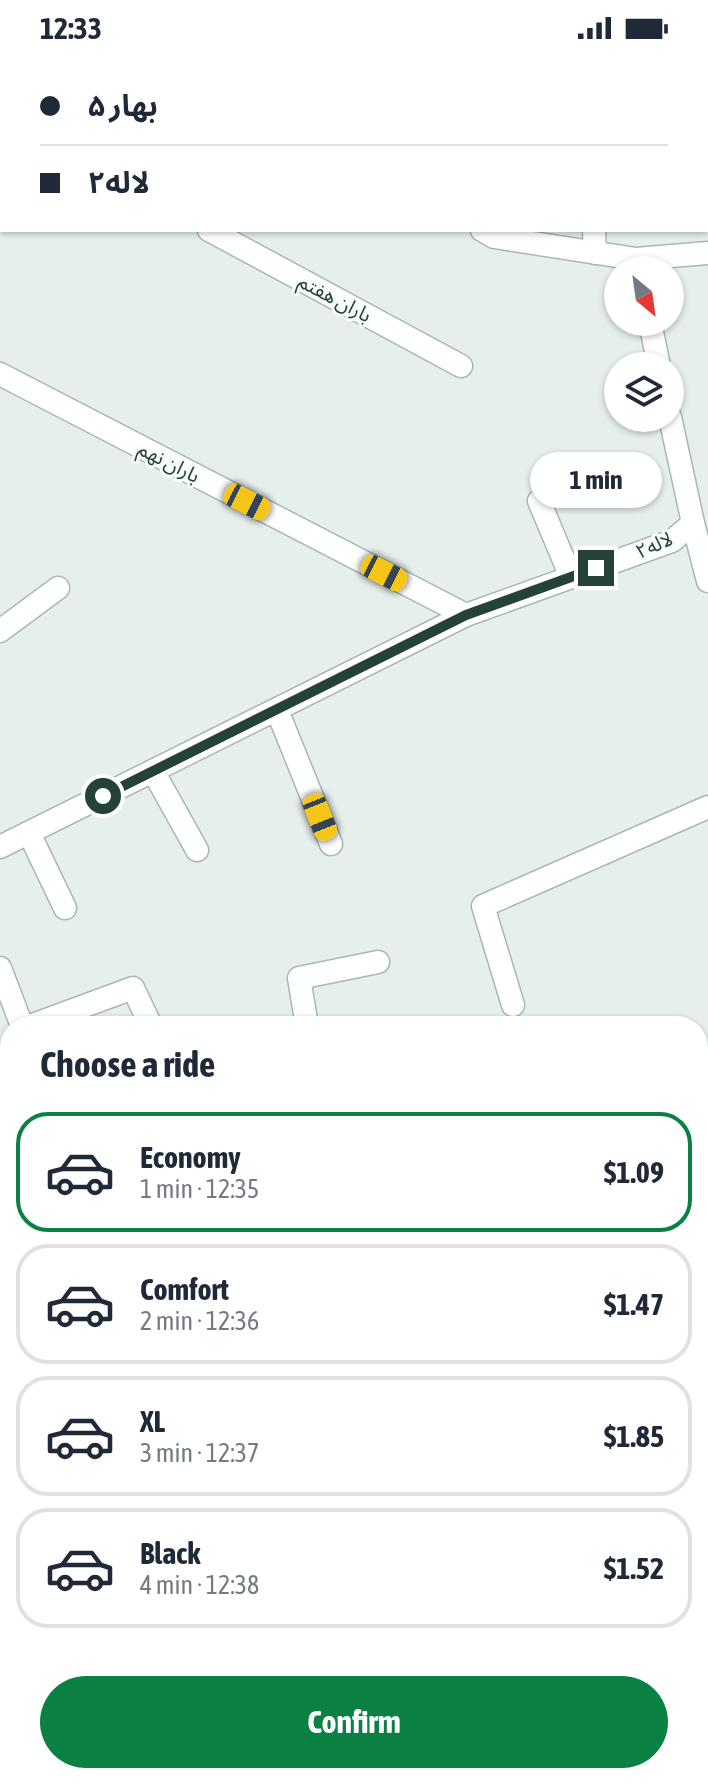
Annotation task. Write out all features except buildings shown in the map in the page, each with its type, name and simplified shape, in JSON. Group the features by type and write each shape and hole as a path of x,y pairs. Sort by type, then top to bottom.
{"street":[{"name":"باران هفتم","path":"213,232 461,366"},
{"path":"485,232 494,237 606,256"},
{"path":"594,232 595,253"},
{"path":"684,257 708,253"},
{"name":"باران نهم","path":"0,374 466,615"},
{"name":"لاله۲","path":"0,847 466,615 672,541 693,523 673,432"},
{"path":"539,501 571,577"},
{"path":"693,523 708,581"},
{"path":"0,631 58,588"},
{"path":"277,710 331,844"},
{"path":"153,771 197,850"},
{"path":"513,1005 483,906 708,807"},
{"path":"29,833 65,908"},
{"path":"305,1016 299,978 378,962"},
{"path":"0,968 18,1016"},
{"path":"57,1016 133,988 146,1016"}],"route":[{"path":"103,796 466,615 596,568"}]}
